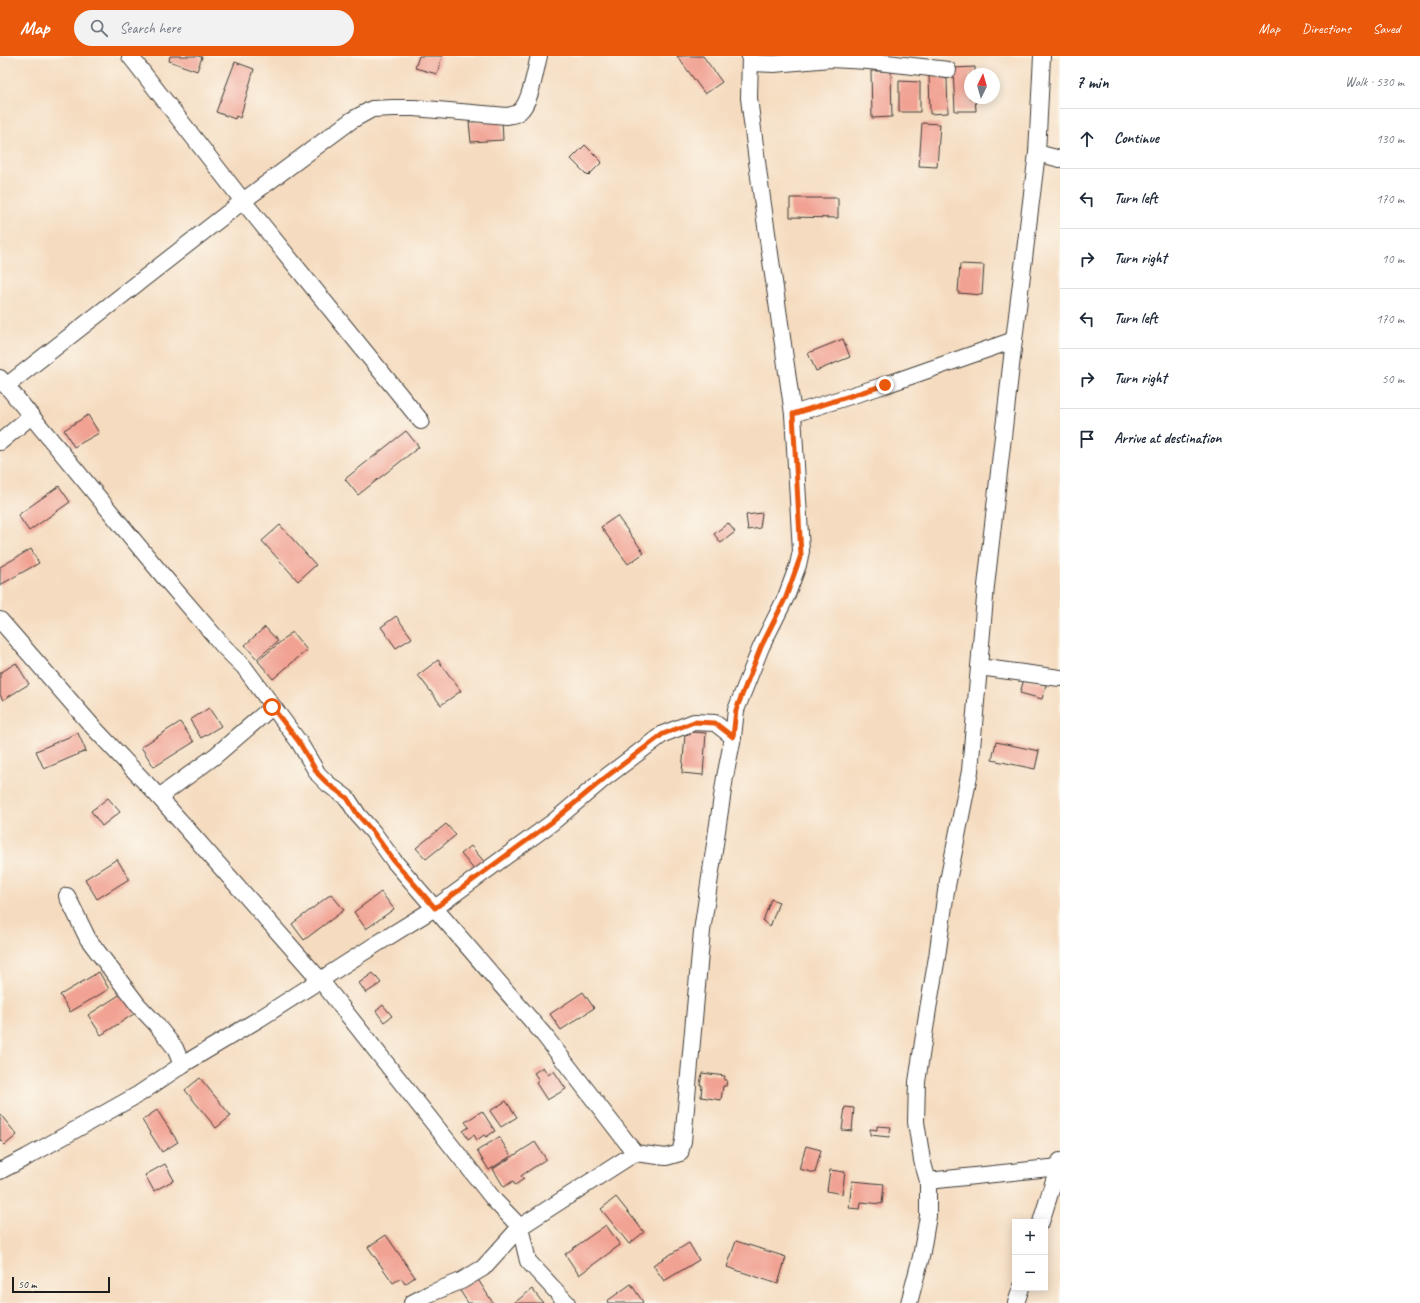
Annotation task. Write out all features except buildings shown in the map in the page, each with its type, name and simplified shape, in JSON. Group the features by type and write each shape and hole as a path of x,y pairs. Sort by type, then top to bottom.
{"street":[{"path":"130,56 243,201 421,421"},
{"path":"539,56 527,101 524,108 518,114 507,116 414,108 372,109 352,120 3,382 164,577 224,647 257,682 272,707 299,742 318,774 328,784 347,798 358,815 373,832 394,861 544,1035 635,1153"},
{"path":"909,1303 921,1257 928,1216 928,1181 922,1160 916,1122 918,1082 946,891 970,771 986,586 1037,153 1042,56"},
{"path":"412,1303 429,1294 461,1281 483,1268 520,1227 635,1153 666,1157 680,1153 683,1141 702,930 736,710 761,647 786,597 801,555 793,414 749,98 750,59 774,64 830,59 868,61 948,70"},
{"path":"1037,153 1060,159"},
{"path":"793,414 885,385 1014,340"},
{"path":"0,442 31,416"},
{"path":"0,620 93,727 159,797 321,981 495,1201 520,1227 528,1261 567,1303"},
{"path":"979,667 1060,678"},
{"path":"159,797 215,756 272,707"},
{"path":"0,1172 132,1097 182,1065 209,1051 435,908 552,822 606,777 663,734 694,722 715,723 733,737"},
{"path":"67,896 88,938 138,1005 156,1023 175,1048 182,1065"},
{"path":"928,1181 1060,1164 1042,1219"},
{"path":"1016,1303 1020,1291"}],"route":[{"path":"272,707 299,742 318,774 328,784 347,798 358,815 373,832 394,861 435,908 552,822 631,757 663,734 694,722 715,723 733,737 736,710 761,647 786,597 801,555 793,414 885,385"}]}
